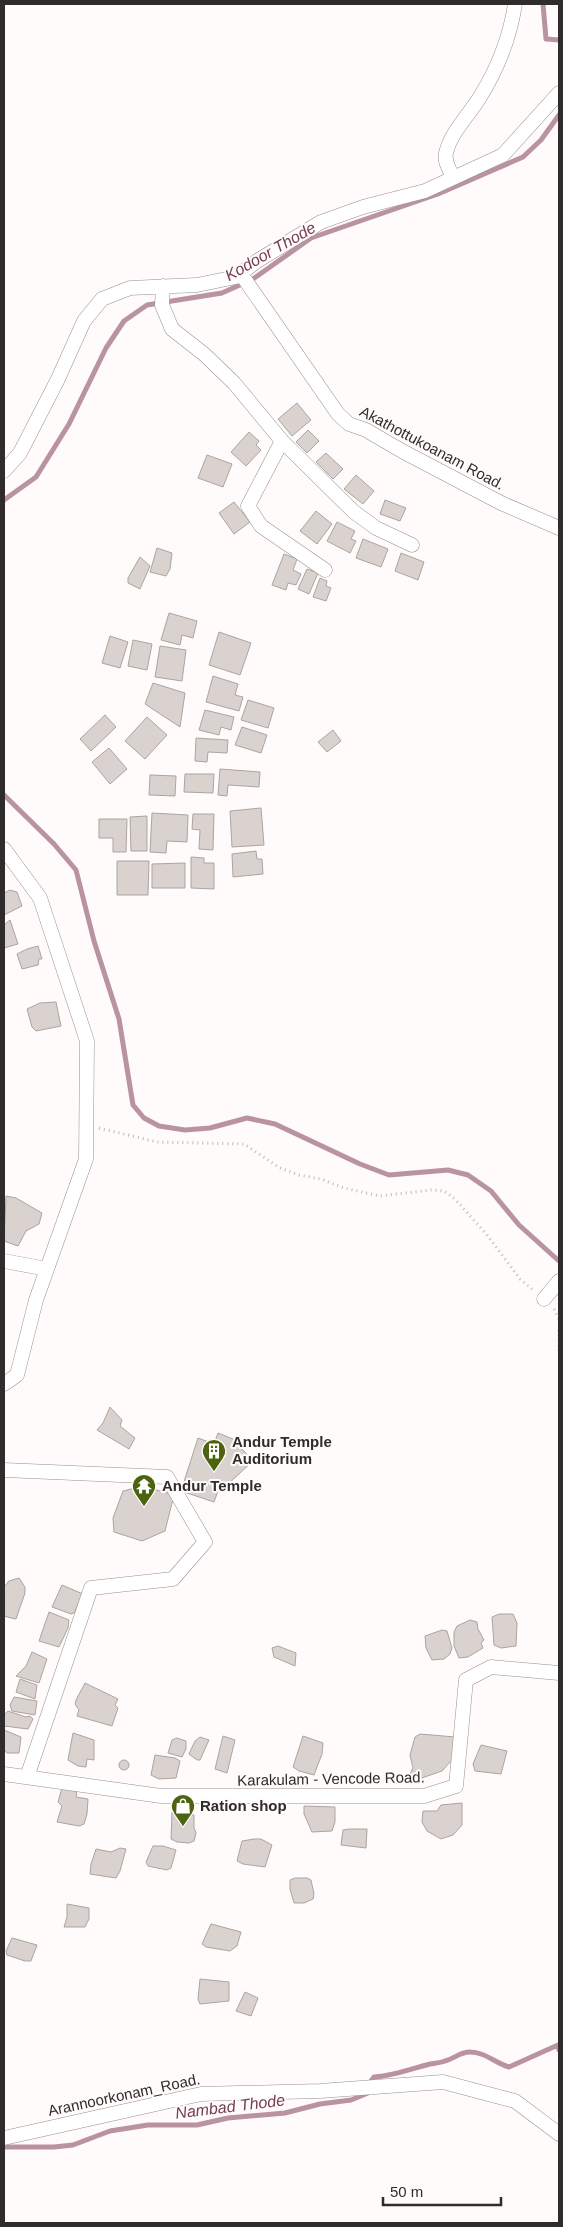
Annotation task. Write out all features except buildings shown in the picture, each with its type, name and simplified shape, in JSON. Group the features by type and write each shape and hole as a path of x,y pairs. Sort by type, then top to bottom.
{"street":[{"path":"453,178 446,163 446,154 455,134 480,97 498,63 511,30 515,4"},
{"path":"4,471 20,453 84,321 102,299 130,288 162,297 242,274 257,261 321,222 363,206 425,191 504,155 559,93"},
{"name":"Akathottukoanam Road.","path":"242,274 344,420 501,503 559,528"},
{"path":"162,297 172,329 205,355 234,384 282,441 354,512 376,528 412,545"},
{"path":"282,441 248,506 261,526 325,570"},
{"path":"4,849 40,898 87,1041 86,1159 36,1300 17,1375 4,1384"},
{"path":"4,1260 47,1269"},
{"path":"544,1299 558,1282"},
{"path":"4,1470 167,1477 205,1542 173,1580 91,1588 27,1777"},
{"name":"Karakulam - Vencode Road.","path":"4,1774 161,1796 424,1796 456,1786 466,1680 491,1667 559,1673"},
{"name":"Arannoorkonam_Road.","path":"4,2138 201,2094 443,2082 515,2102 559,2134"}],"path":[{"path":"86,1125 157,1142 244,1144 280,1168 299,1175 321,1179 344,1188 380,1196 431,1190 444,1191 455,1199 472,1217 520,1279 554,1308 559,1320"},
{"path":"559,1330 559,1354"}],"waterway":[{"path":"543,4 546,39 559,40"},
{"name":"Kodoor Thode","path":"4,500 36,477 69,424 106,348 124,321 147,305 222,293 253,279 311,238 438,194 523,157 541,140 559,115"},
{"path":"4,795 54,844 76,870 94,941 119,1019 133,1105 144,1118 159,1126 185,1130 210,1128 247,1118 275,1124 360,1164 389,1175 448,1170 468,1175 491,1191 519,1225 559,1261"},
{"name":"Nambad Thode","path":"4,2147 73,2145 110,2131 148,2125 197,2125 228,2118 285,2113 320,2104 351,2100 368,2093 369,2084 374,2077 395,2074 441,2062 466,2052 475,2052 509,2067 558,2045 559,2050"}],"place":[{"name":"Andur Temple Auditorium","path":"214,1472"},
{"name":"Andur Temple","path":"144,1507"},
{"name":"Ration shop","path":"183,1827"}]}
